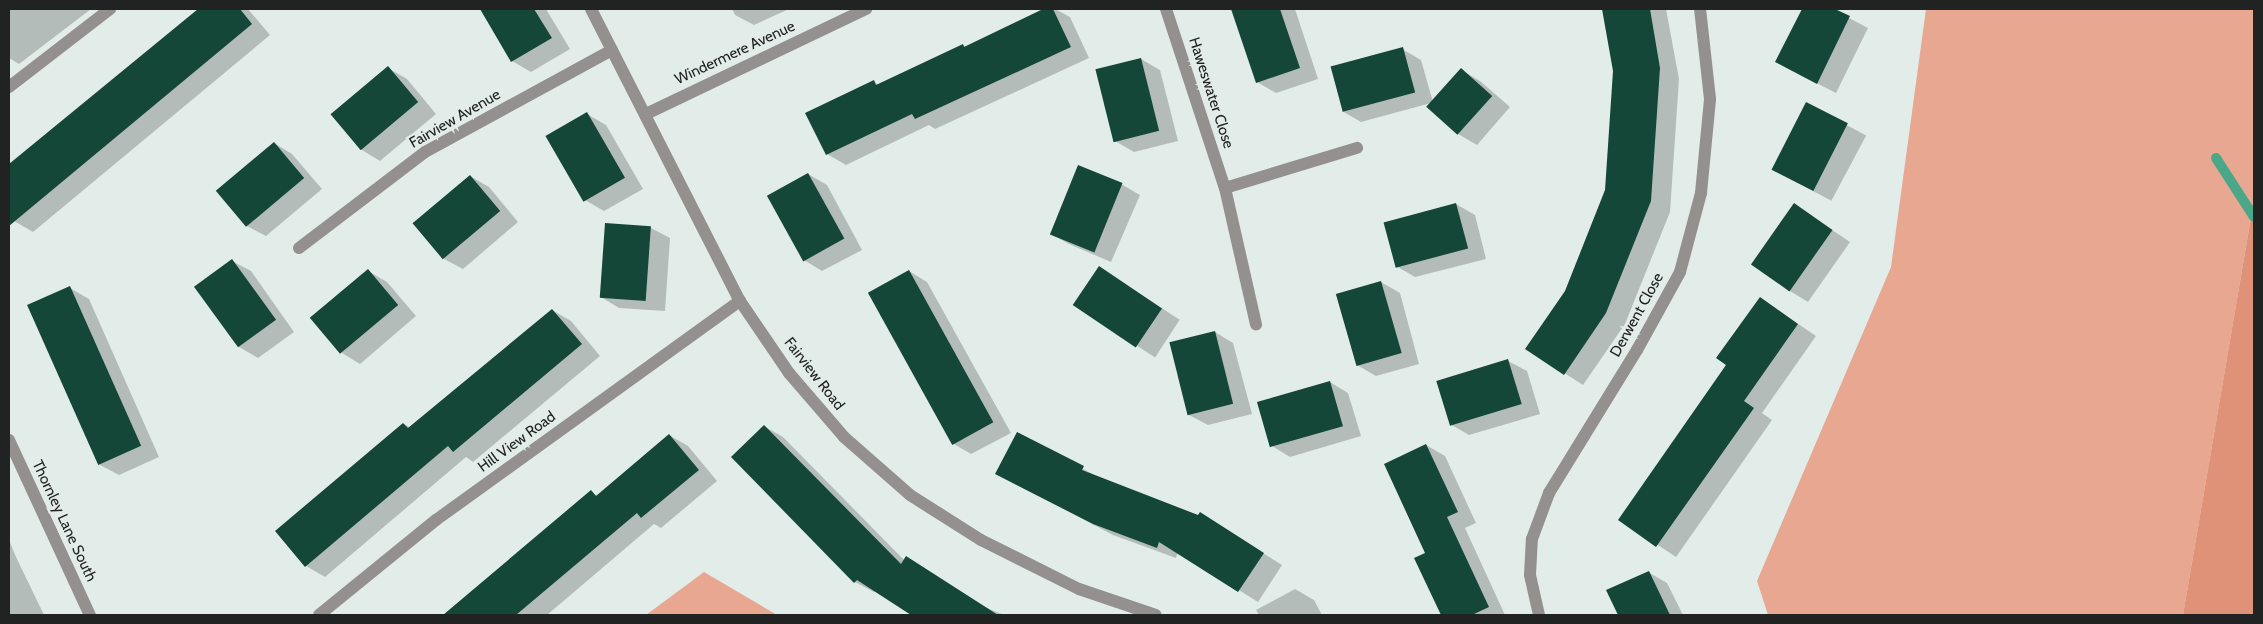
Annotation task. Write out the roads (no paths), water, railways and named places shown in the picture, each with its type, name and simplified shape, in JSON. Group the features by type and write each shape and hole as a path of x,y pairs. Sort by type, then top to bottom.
{"street":[{"path":"9,87 110,9"},
{"name":"Fairview Road","path":"591,9 740,301 790,373 844,437 910,495 981,540 1078,589 1156,615"},
{"name":"Windermere Avenue","path":"646,114 866,9"},
{"name":"Haweswater Close","path":"1166,9 1225,188 1256,325"},
{"name":"Derwent Close","path":"1539,615 1530,575 1532,539 1549,492 1637,350 1680,272 1701,193 1710,99 1700,9"},
{"name":"Fairview Avenue","path":"300,248 425,152 612,50"},
{"path":"1225,188 1357,148"},
{"name":"Hill View Road","path":"319,615 436,520 740,301"},
{"name":"Thornley Lane South","path":"9,440 90,615"}],"waterway":[{"path":"2216,158 2254,217"}]}
